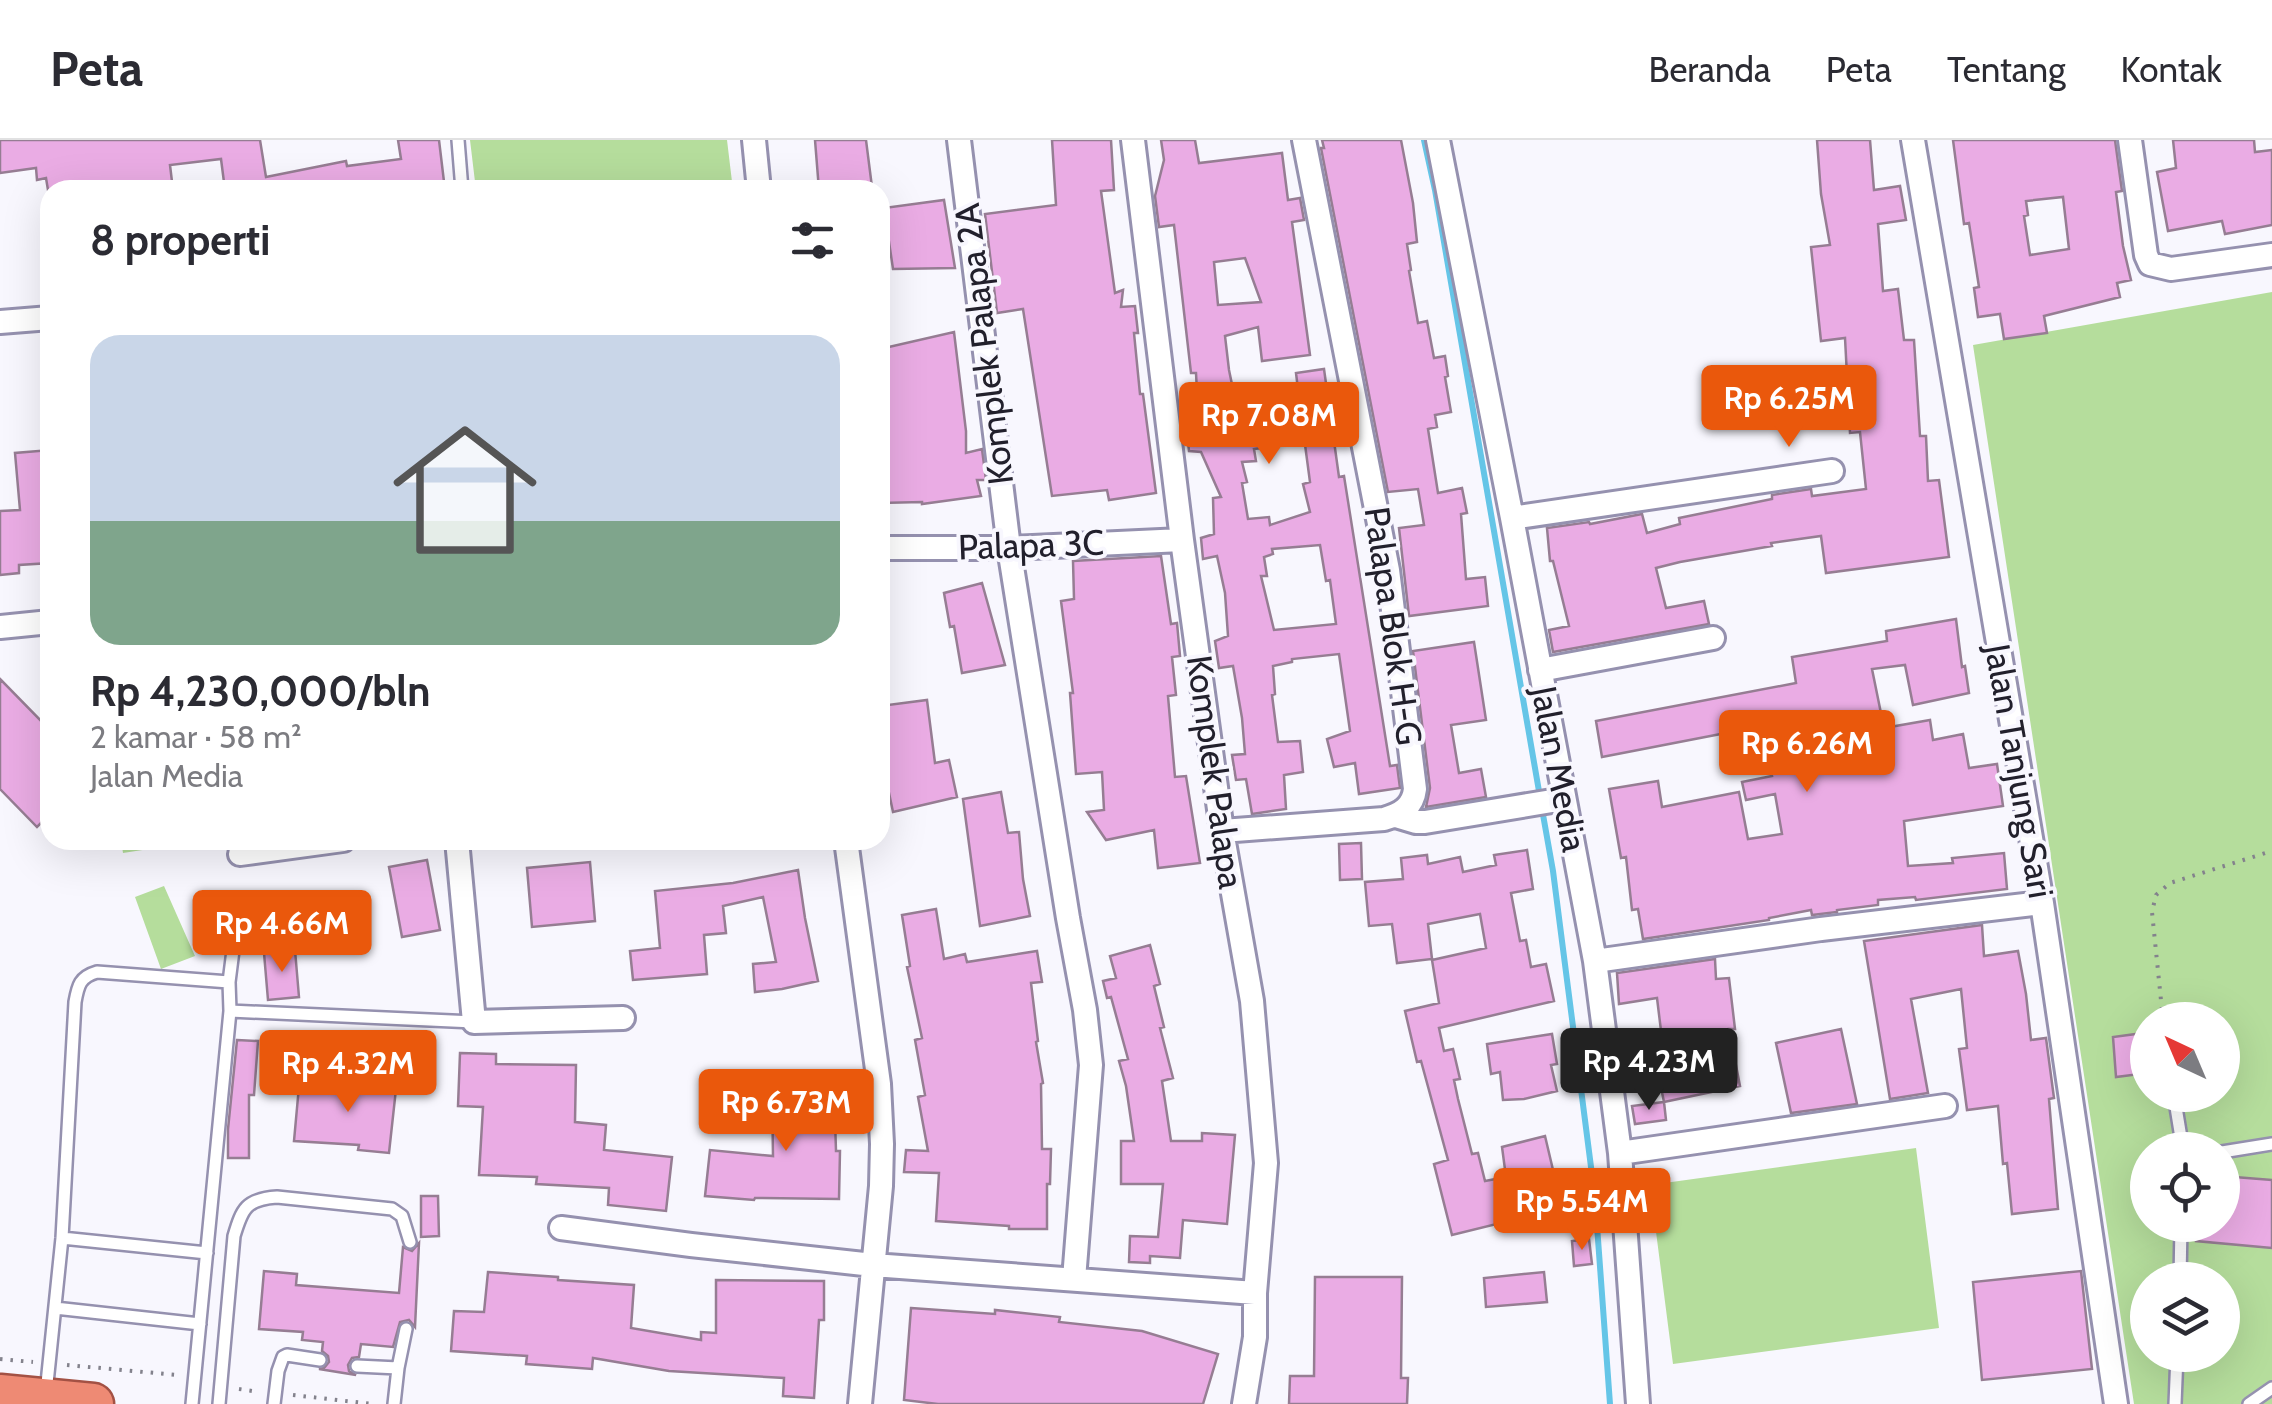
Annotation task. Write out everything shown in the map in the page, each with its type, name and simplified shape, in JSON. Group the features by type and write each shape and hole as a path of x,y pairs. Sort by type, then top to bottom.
{"highway":[{"path":"0,1395 93,1404"}],"street":[{"path":"754,140 758,180"},
{"name":"Komplek Palapa 2A","path":"959,140 1009,548 1091,1064 1074,1279"},
{"name":"Komplek Palapa","path":"1132,140 1222,831 1252,1001 1266,1162 1255,1337 1244,1404"},
{"name":"Palapa Blok H-G","path":"1304,140 1390,588 1415,789 1411,804 1396,816"},
{"name":"Jalan Media","path":"1438,140 1595,960 1620,1153 1638,1404"},
{"name":"Jalan Tanjung Sari","path":"1913,140 2042,903 2116,1404"},
{"path":"2130,140 2150,264 2171,269 2272,255"},
{"path":"0,322 40,319"},
{"path":"1512,518 1832,471"},
{"name":"Palapa 3C","path":"890,548 1009,548 1182,540"},
{"path":"0,627 40,623"},
{"path":"1540,670 1713,638"},
{"path":"1222,831 1396,816 1426,822 1564,799"},
{"path":"240,854 269,850"},
{"path":"458,850 474,1022 623,1018"},
{"path":"847,850 879,1084 882,1144 860,1404"},
{"path":"1595,960 1821,928 2042,903"},
{"path":"1620,1153 1945,1106"},
{"path":"562,1228 874,1265 1256,1293"}],"lane":[{"path":"458,140 461,180"},
{"path":"192,1404 238,911"},
{"path":"45,1400 62,1238 75,1002 80,981 98,972 229,982"},
{"path":"230,1012 474,1022"},
{"path":"2240,1149 2272,1144"},
{"path":"219,1404 234,1236 244,1209 262,1198 276,1198 392,1209 402,1216 410,1242"},
{"path":"62,1238 206,1253"},
{"path":"55,1308 200,1324"},
{"path":"394,1404 406,1329"},
{"path":"274,1404 283,1357 320,1360"},
{"path":"357,1366 398,1368"},
{"path":"2174,1404 2176,1372"},
{"path":"2249,1404 2272,1388"}],"path":[{"path":"2161,1002 2152,912 2156,895 2170,883 2272,850"}],"green space":[{"path":"470,140 727,140 732,180 475,180"},
{"path":"2272,292 2272,1404 2134,1404 1973,345"},
{"path":"164,886 195,956 161,969 135,897"},
{"path":"1916,1148 1939,1328 1673,1364 1650,1185"}],"building":[{"path":"0,140 260,140 266,177 346,161 347,166 401,159 398,140 439,140 444,180 224,180 221,159 170,165 172,180 37,180 36,168 0,173"},
{"path":"815,140 866,140 871,180 818,180"},
{"path":"1052,140 1111,140 1114,190 1101,191 1115,293 1123,290 1121,307 1135,306 1140,394 1156,493 1109,500 1107,490 1052,496 1023,309 997,313 985,214 1056,205"},
{"path":"1161,140 1195,140 1199,163 1282,153 1288,200 1300,198 1304,220 1292,222 1310,355 1262,361 1258,327 1225,336 1229,370 1234,394 1252,391 1256,413 1300,406 1296,373 1324,369 1390,766 1397,765 1400,788 1359,794 1355,763 1334,767 1327,739 1350,731 1339,654 1292,659 1273,666 1278,742 1300,741 1303,772 1284,775 1286,809 1252,814 1246,779 1236,780 1232,755 1245,754 1242,718 1233,666 1219,668 1215,641 1228,636 1225,593 1217,556 1203,559 1201,538 1214,534 1213,498 1221,497 1201,452 1189,451 1187,434 1199,432 1196,373 1191,373 1174,225 1159,227 1155,196 1164,160","holes":["1245,258 1261,302 1218,305 1214,262","1304,437 1310,482 1303,484 1310,512 1270,525 1269,517 1248,519 1242,462 1256,461 1254,449 1263,448 1262,443","1320,545 1336,624 1274,630 1261,576 1267,576 1264,557 1273,554 1272,549"]},
{"path":"1322,140 1401,140 1417,242 1407,244 1418,323 1427,321 1434,358 1445,356 1448,376 1445,377 1451,412 1435,415 1437,427 1428,429 1438,493 1462,488 1467,513 1461,514 1466,579 1485,577 1488,606 1409,616 1399,528 1424,525 1418,489 1388,492"},
{"path":"1817,140 1870,140 1874,190 1900,186 1906,220 1878,224 1883,291 1898,289 1904,340 1914,340 1920,436 1926,436 1928,481 1939,480 1949,557 1826,573 1821,536 1680,562 1656,568 1666,608 1704,601 1709,624 1553,652 1549,630 1569,626 1550,561 1547,528 1642,514 1647,533 1680,524 1679,518 1772,499 1772,495 1811,489 1812,496 1866,489 1860,432 1850,433 1845,338 1821,341 1811,247 1830,245"},
{"path":"1953,140 2115,140 2122,191 2116,192 2131,280 2117,283 2120,297 2044,316 2047,333 2004,339 2000,314 1978,317 1974,288 1979,287 1969,223 1964,224","holes":["2063,197 2069,249 2030,255 2024,216 2028,215 2026,201"]},
{"path":"2173,140 2254,140 2255,152 2272,150 2272,225 2225,234 2222,221 2168,231 2157,172 2176,168"},
{"path":"944,200 955,268 893,269 890,207"},
{"path":"954,332 966,453 982,449 986,480 977,480 981,496 922,504 890,503 890,347"},
{"path":"40,451 40,564 19,565 19,573 0,575 0,511 20,510 15,453"},
{"path":"1161,556 1171,624 1177,623 1180,656 1172,657 1176,695 1168,696 1175,777 1186,776 1200,863 1158,868 1154,830 1106,840 1087,812 1104,810 1102,772 1076,774 1073,693 1061,601 1074,599 1073,561"},
{"path":"982,583 1005,665 962,673 944,593"},
{"path":"1956,619 1969,693 1913,705 1905,665 1872,669 1884,728 1930,720 1933,740 1963,734 1969,768 1997,764 2003,806 1904,821 1908,866 1953,863 1952,858 2004,853 2007,889 1916,900 1878,900 1878,905 1837,912 1812,915 1811,910 1643,939 1638,909 1632,910 1626,857 1621,858 1609,789 1658,781 1662,807 1739,792 1748,839 1782,834 1775,794 1746,800 1742,782 1772,776 1762,726 1602,757 1596,721 1796,683 1792,657 1887,641 1886,631","holes":["1833,714 1843,767 1805,773 1795,719"]},
{"path":"1474,642 1486,720 1451,725 1459,773 1481,769 1486,797 1426,807 1430,788 1413,651"},
{"path":"0,679 40,720 40,824 37,827 0,789"},
{"path":"927,700 935,763 949,760 957,797 893,812 890,705"},
{"path":"1001,792 1008,833 1019,832 1030,916 980,926 963,799"},
{"path":"1361,843 1362,879 1340,880 1339,844"},
{"path":"1527,850 1533,889 1511,893 1520,941 1526,940 1531,967 1546,964 1554,1001 1439,1028 1444,1051 1453,1049 1460,1079 1454,1080 1458,1099 1472,1154 1478,1153 1485,1181 1506,1177 1502,1147 1545,1136 1562,1208 1452,1235 1434,1164 1448,1160 1405,1011 1439,1003 1432,960 1486,948 1480,914 1428,924 1432,959 1397,963 1392,924 1369,926 1365,882 1403,879 1401,858 1427,855 1428,864 1460,857 1463,872 1496,865 1494,855"},
{"path":"427,860 440,930 402,937 389,867"},
{"path":"590,862 595,921 532,927 527,868"},
{"path":"798,870 818,981 755,992 753,964 776,962 763,897 723,906 726,933 704,935 707,974 633,980 630,951 660,948 655,891 733,883"},
{"path":"936,909 944,959 965,954 967,962 1037,951 1042,982 1031,983 1043,1083 1042,1149 1051,1149 1047,1229 936,1221 939,1173 904,1172 906,1150 928,1151 918,1097 925,1095 915,1040 922,1038 907,967 910,966 902,915"},
{"path":"1982,925 1984,956 2018,951 2031,1040 2046,1038 2054,1098 2049,1099 2058,1209 2012,1214 1998,1106 1967,1110 1959,1049 1967,1048 1961,989 1911,999 1928,1093 1890,1099 1864,941"},
{"path":"1150,945 1160,984 1154,986 1164,1027 1160,1028 1173,1078 1162,1081 1171,1141 1202,1141 1202,1133 1235,1135 1227,1224 1183,1220 1180,1258 1150,1256 1150,1263 1129,1262 1130,1236 1158,1237 1163,1184 1121,1184 1121,1141 1134,1141 1119,1061 1128,1059 1103,981 1116,978 1110,956"},
{"path":"295,950 299,997 268,1000 264,953"},
{"path":"1715,959 1716,979 1729,978 1735,1029 1729,1029 1740,1086 1664,1102 1653,1049 1663,1047 1657,998 1619,1004 1617,973"},
{"path":"1841,1029 1857,1104 1791,1113 1776,1043"},
{"path":"1552,1034 1557,1064 1551,1065 1557,1091 1503,1100 1500,1072 1491,1074 1487,1044"},
{"path":"2130,1035 2130,1075 2116,1077 2113,1037"},
{"path":"237,1040 258,1041 254,1095 249,1095 249,1158 228,1158"},
{"path":"460,1053 496,1054 496,1064 576,1065 575,1122 606,1125 604,1150 672,1157 666,1211 608,1205 609,1188 536,1184 537,1177 479,1175 483,1107 458,1106"},
{"path":"366,1078 397,1080 389,1153 358,1150 359,1145 294,1141 299,1086 365,1090"},
{"path":"834,1087 836,1151 840,1151 839,1199 705,1196 710,1150 773,1156 772,1090"},
{"path":"1664,1102 1666,1120 1635,1124 1632,1106"},
{"path":"2240,1177 2272,1180 2272,1248 2207,1242 2240,1242"},
{"path":"421,1196 438,1196 439,1236 421,1237"},
{"path":"1589,1239 1592,1264 1574,1266 1572,1241"},
{"path":"419,1243 415,1327 409,1320 400,1322 393,1347 361,1344 359,1357 352,1358 348,1365 356,1375 319,1369 329,1362 322,1351 323,1342 302,1340 303,1332 259,1329 264,1271 297,1274 296,1285 399,1293 403,1247 412,1251"},
{"path":"2081,1271 2092,1369 1982,1380 1973,1282"},
{"path":"488,1272 634,1285 631,1328 701,1340 701,1332 716,1333 716,1280 824,1281 824,1320 819,1320 814,1398 783,1396 784,1378 669,1371 593,1358 592,1369 526,1364 527,1356 451,1351 454,1311 484,1312"},
{"path":"1544,1272 1547,1302 1486,1307 1484,1278"},
{"path":"1315,1277 1402,1277 1401,1378 1408,1378 1407,1404 1289,1404 1290,1376 1314,1376"},
{"path":"911,1308 995,1314 995,1310 1060,1317 1059,1322 1142,1331 1218,1354 1203,1404 938,1404 904,1400"}],"waterway":[{"path":"1424,140 1540,797"},
{"path":"1542,809 1595,1198 1610,1404"}]}
